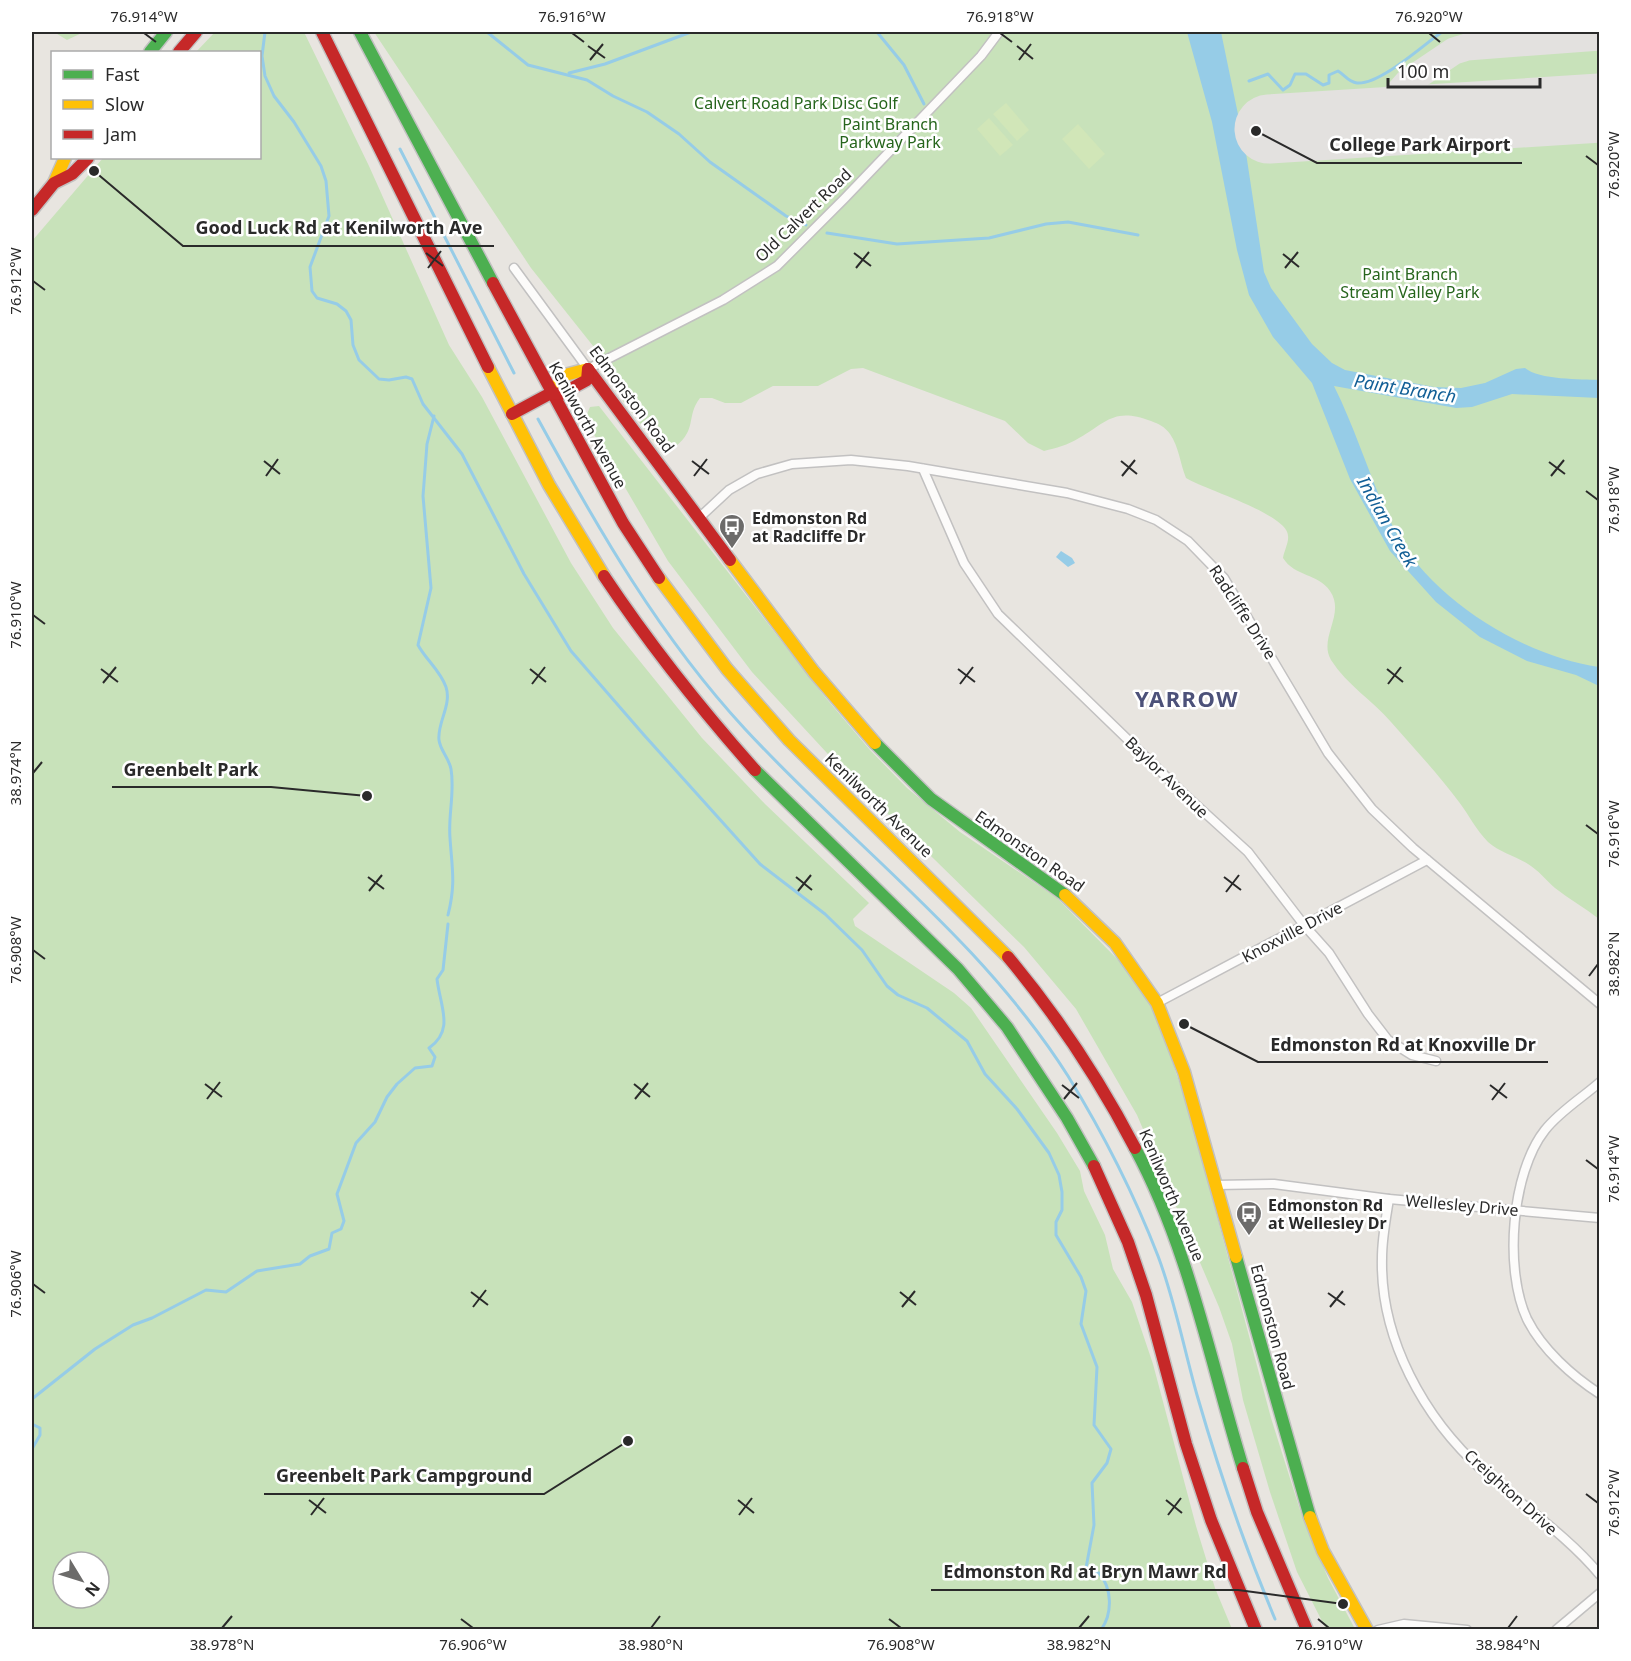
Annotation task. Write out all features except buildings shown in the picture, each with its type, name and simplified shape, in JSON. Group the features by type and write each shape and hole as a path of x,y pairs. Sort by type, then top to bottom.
{"main road":[{"path":"151,51 166,32"},
{"path":"180,51 196,32"},
{"path":"322,32 512,414 582,542 644,636 674,676 766,782 958,969 1007,1027 1057,1101 1089,1156 1128,1242 1146,1296 1204,1500 1256,1629"},
{"name":"Kenilworth Avenue","path":"360,32 551,393 623,523 705,642 789,740 1002,950 1042,998 1101,1083 1142,1160 1179,1250 1257,1512 1307,1629"},
{"path":"32,210 54,183 65,159"},
{"path":"54,183 72,174 87,159"},
{"name":"Old Calvert Road","path":"512,414 551,393 558,379 576,369 588,369"},
{"name":"Edmonston Road","path":"588,369 814,672 885,755 930,799 970,830 1051,883 1083,909 1135,968 1157,1004 1184,1072 1307,1509 1323,1551 1367,1629"}],"street":[{"name":"Old Calvert Road","path":"588,369 750,285 789,255 981,56 999,32"},
{"name":"Edmonston Road","path":"514,268 588,369"},
{"name":"Radcliffe Drive","path":"700,517 743,481 757,474 792,464 851,460 1001,481 1103,502 1150,517 1188,542 1224,578 1328,753 1355,791 1394,831 1427,860 1599,1004"},
{"name":"Baylor Avenue","path":"923,469 964,563 998,614 1182,792 1248,852 1304,926 1329,953 1368,1014 1388,1040 1412,1055 1436,1061"},
{"name":"Knoxville Drive","path":"1157,1004 1427,860"},
{"path":"1599,1082 1545,1130 1531,1154 1516,1210 1515,1261 1527,1318 1556,1357 1583,1383 1599,1394"},
{"name":"Wellesley Drive","path":"1216,1185 1274,1184 1389,1199 1599,1218"},
{"name":"Creighton Drive","path":"1389,1199 1383,1235 1383,1282 1399,1351 1417,1388 1444,1428 1470,1458 1567,1542 1599,1575"},
{"path":"1556,1629 1599,1593"},
{"path":"1378,1629 1404,1624 1467,1629"}],"green space":[{"path":"54,32 84,32 67,40"},
{"path":"215,32 304,32 369,166 449,345 482,397 571,563 613,628 702,738 765,804 869,903 853,919 855,926 954,993 971,1008 1057,1133 1080,1171 1084,1191 1105,1235 1113,1269 1132,1302 1153,1364 1196,1526 1215,1588 1232,1629 32,1629 32,241 102,159 261,159 261,51 197,51"},
{"name":"Paint Branch Stream Valley Park","path":"374,32 1599,32 1599,919 1555,888 1532,866 1497,849 1488,842 1426,761 1384,714 1344,677 1331,660 1328,643 1334,617 1334,600 1325,585 1294,569 1283,558 1288,538 1284,528 1260,511 1186,478 1173,439 1159,425 1138,417 1119,416 1104,422 1071,443 1044,451 1028,443 1005,421 863,368 851,369 818,386 773,386 741,403 725,403 712,398 700,398 685,437 670,450 659,448 614,389 613,371 531,268"},
{"path":"1006,103 1029,130 1017,141 993,114"},
{"path":"989,118 1013,145 1000,156 977,129"},
{"path":"1078,124 1105,154 1089,169 1062,139"},
{"path":"599,406 825,697 870,750 907,788 960,832 1057,898 1129,971 1148,999 1160,1025 1188,1108 1271,1418 1300,1510 1328,1578 1355,1629 1326,1629 1297,1572 1270,1492 1243,1400 1232,1344 1219,1307 1137,1115 1076,1009 1024,947 839,766 752,672 668,561 585,419 590,407"}],"water":[{"path":"1187,32 1221,32 1246,153 1264,272 1271,288 1312,344 1332,363 1345,370 1434,387 1461,388 1485,383 1516,369 1525,368 1550,377 1599,380 1599,398 1512,394 1472,407 1456,408 1334,386 1394,529 1410,555 1431,579 1455,601 1510,637 1540,651 1599,667 1599,686 1576,675 1527,661 1480,637 1436,602 1390,551 1350,479 1312,383 1273,337 1249,295 1237,250 1212,122"},
{"path":"1061,551 1072,558 1075,563 1068,567 1056,557"}],"waterway":[{"path":"265,32 262,56 265,76 274,96 294,122 321,166 326,181 329,216 310,267 312,291 317,298 337,304 346,311 351,320 353,345 359,360 379,379 406,377 412,379 423,404 462,454 524,574 571,651 644,735 760,864 825,914 862,950 887,986 898,995 927,1008 967,1041 985,1074 1017,1109 1049,1153 1059,1175 1062,1192 1062,1210 1056,1222 1056,1235 1081,1277 1086,1291 1081,1324 1097,1367 1094,1425 1111,1449 1107,1463 1092,1483 1094,1525 1086,1568 1091,1573 1099,1573 1109,1593 1108,1616 1101,1630"},
{"path":"487,32 528,65 587,80 613,96 647,112 679,134 710,162 786,216 806,225"},
{"path":"569,73 605,64 691,32"},
{"path":"877,32 904,65 924,104"},
{"path":"1249,81 1268,74 1283,90 1290,85 1295,74 1306,74 1323,85 1329,83 1329,75 1338,71 1354,82 1366,82 1389,71 1442,32"},
{"path":"400,149 514,373"},
{"path":"827,233 897,244 989,238 1046,224 1068,222 1138,235"},
{"path":"434,416 427,444 423,496 431,588 418,645 440,675 447,694 439,734 440,744 450,765 452,778 450,829 453,885 448,915"},
{"path":"538,419 632,581 714,694 787,772 956,937 1034,1027 1068,1076 1117,1164 1158,1256 1214,1452 1242,1536 1275,1619"},
{"path":"32,1399 95,1349 133,1325 152,1318 206,1290 226,1292 257,1271 300,1264 310,1256 329,1249 332,1233 341,1229 344,1221 337,1194 356,1143 375,1122 387,1097 397,1084 415,1068 432,1066 435,1057 429,1048 437,1041 444,1025 437,979 443,970 448,924"},
{"path":"32,1424 40,1428 40,1435 32,1449"}],"taxiway":[{"path":"1426,119 1408,118 1399,114 1393,99 1408,82 1454,51 1467,47 1600,37"}],"runway":[{"path":"1269,129 1600,108"}],"traffic: fast":[{"path":"151,51 166,32"},
{"path":"360,32 493,283"},
{"path":"875,743 931,799 1065,895"},
{"path":"755,770 958,969 1007,1027 1067,1118 1094,1166"},
{"path":"1135,1148 1154,1186 1184,1265 1243,1468"},
{"path":"1236,1257 1310,1517"}],"traffic: slow":[{"path":"54,183 65,159"},
{"path":"488,367 549,485 604,576"},
{"path":"551,393 565,375 588,369"},
{"path":"730,560 814,672 875,743"},
{"path":"659,578 727,669 789,740 1008,957"},
{"path":"1065,895 1115,943 1157,1003 1184,1072 1236,1257"},
{"path":"1310,1517 1323,1551 1367,1630"}],"traffic: jam":[{"path":"180,51 196,32"},
{"path":"322,32 488,367"},
{"path":"32,210 54,183 72,174 87,159"},
{"path":"493,283 623,523 659,578"},
{"path":"588,369 730,560"},
{"path":"512,414 551,393 561,394 587,380 588,369"},
{"path":"604,576 676,676 755,770"},
{"path":"1008,957 1077,1049 1135,1148"},
{"path":"1094,1166 1128,1242 1146,1295 1186,1444 1211,1520 1256,1630"},
{"path":"1243,1468 1257,1512 1307,1630"}],"place":[{"name":"College Park Airport","path":"1256,131"},
{"name":"Good Luck Rd at Kenilworth Ave","path":"94,171"},
{"name":"Edmonston Rd at Radcliffe Dr","path":"732,550"},
{"name":"Greenbelt Park","path":"367,796"},
{"name":"Edmonston Rd at Knoxville Dr","path":"1184,1024"},
{"name":"Edmonston Rd at Wellesley Dr","path":"1249,1237"},
{"name":"Greenbelt Park Campground","path":"628,1441"},
{"name":"Edmonston Rd at Bryn Mawr Rd","path":"1343,1604"}],"district":[{"name":"YARROW","path":"1187,699"}],"park label":[{"name":"Calvert Road Park Disc Golf","path":"796,103"},
{"name":"Paint Branch Parkway Park","path":"890,133"}],"water label":[{"name":"Paint Branch","path":"1405,389"},
{"name":"Indian Creek","path":"1387,522"}]}
